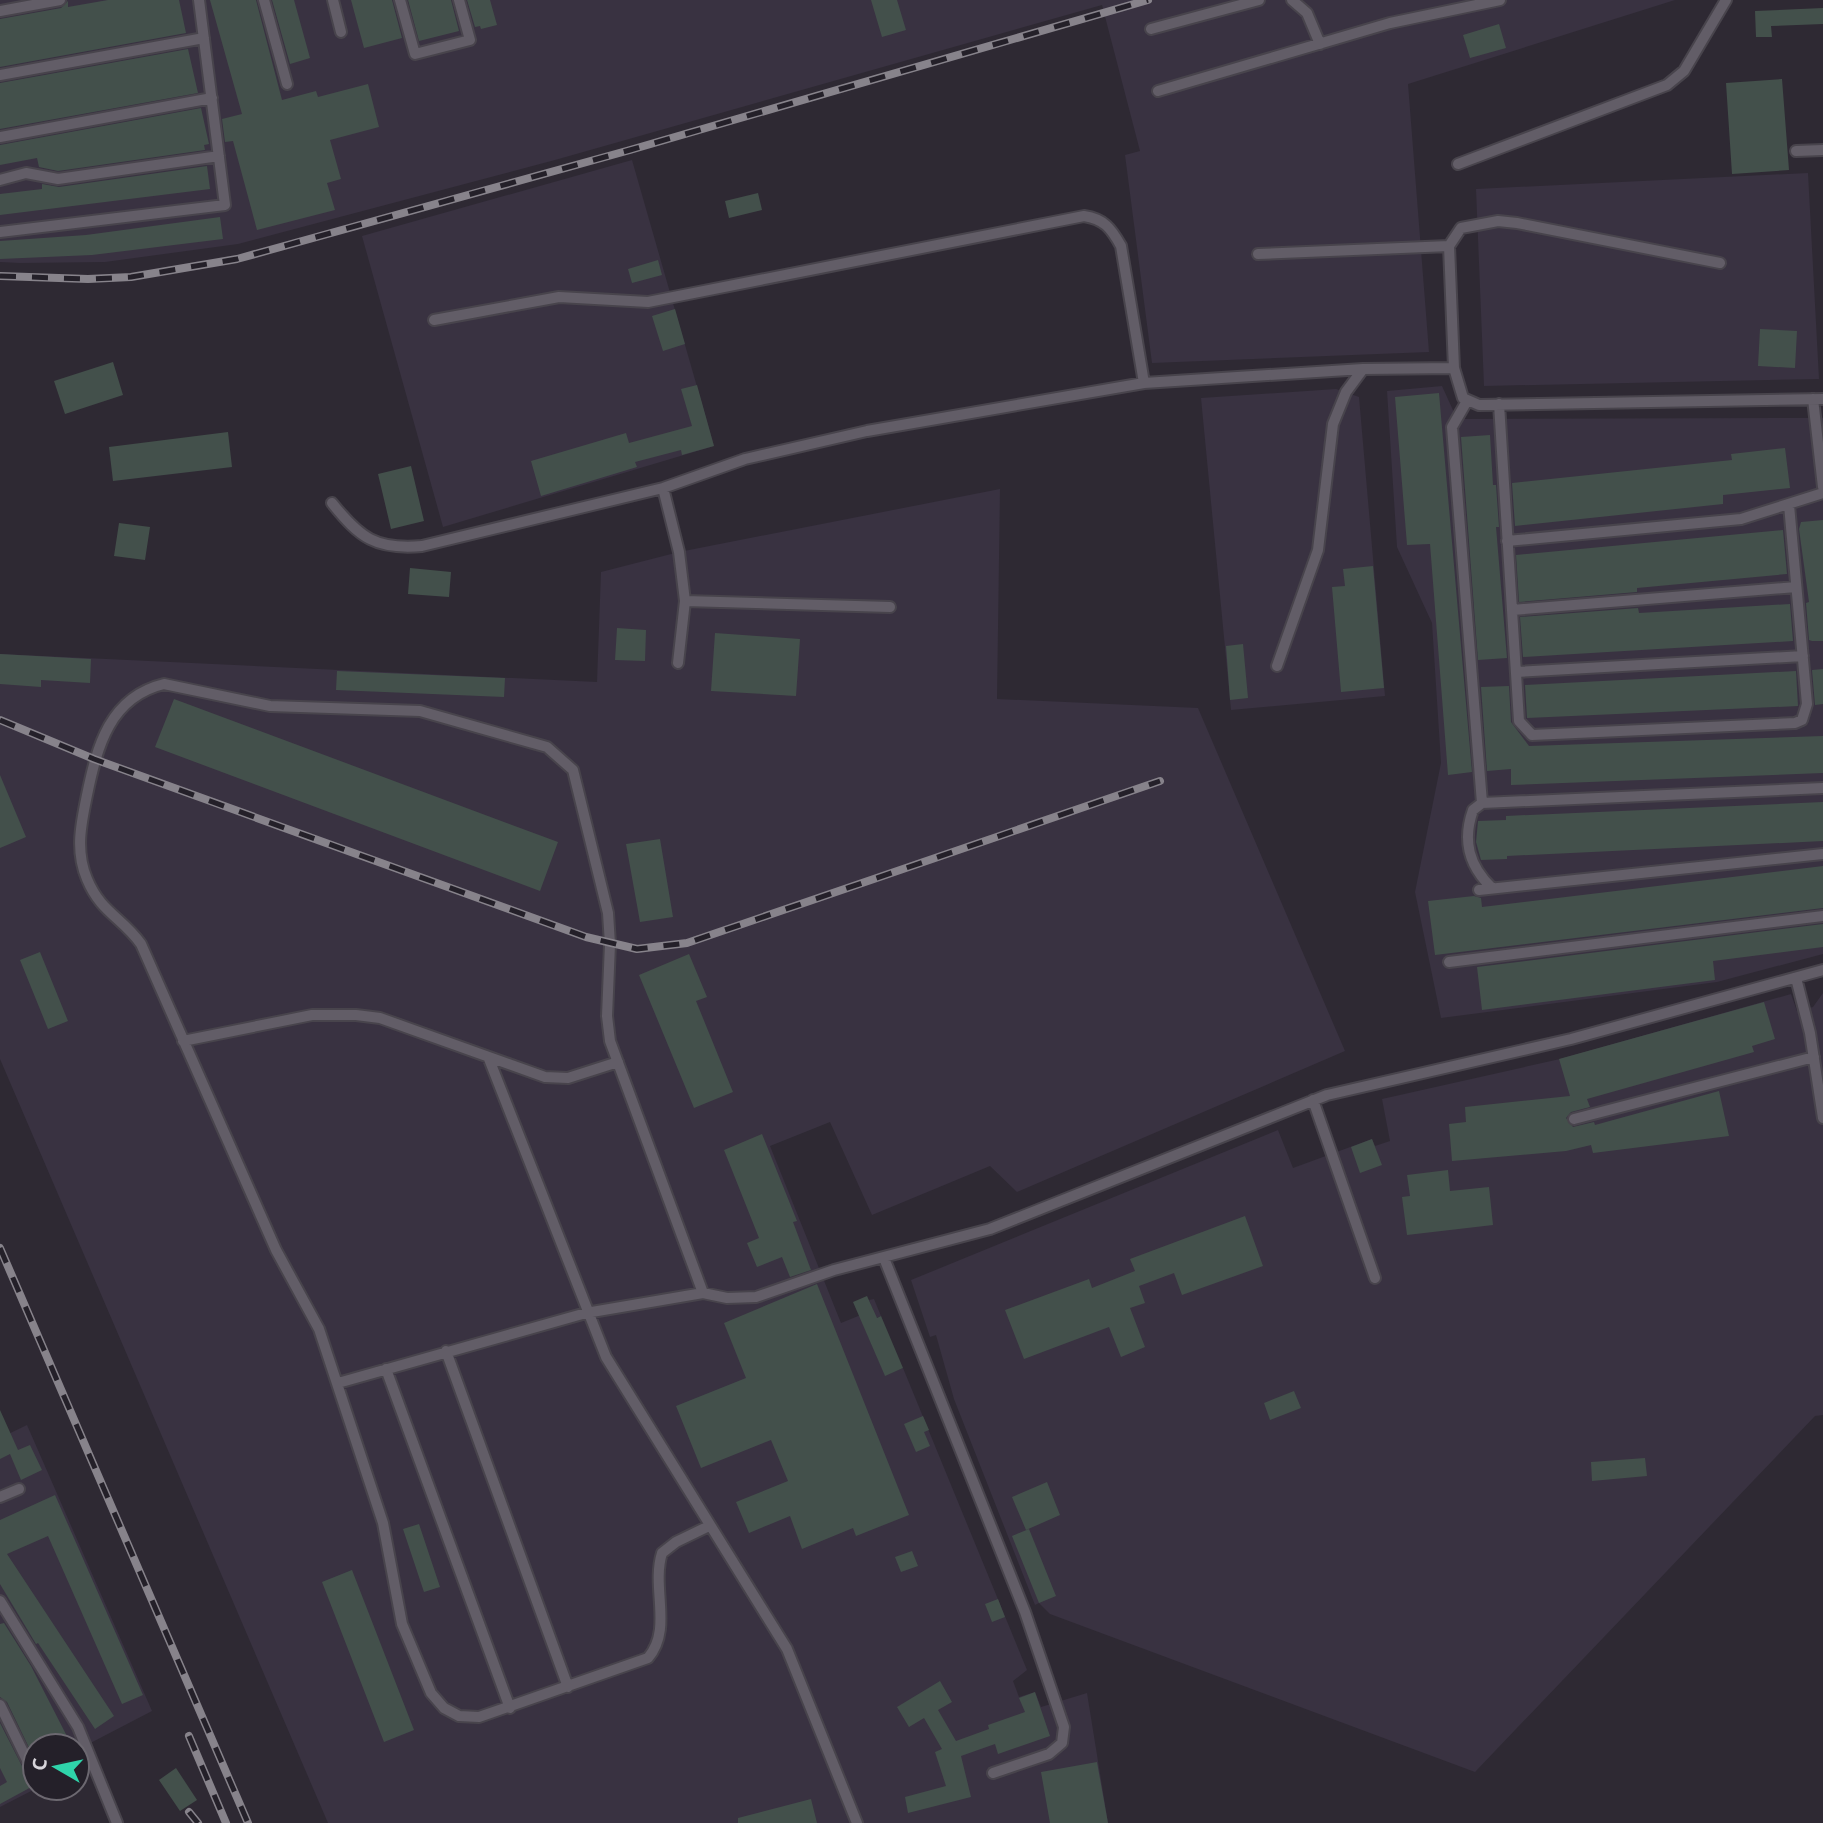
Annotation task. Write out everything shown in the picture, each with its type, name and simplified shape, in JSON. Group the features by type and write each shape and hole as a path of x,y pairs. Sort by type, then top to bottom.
{"lane":[{"path":"0,11 60,0"},
{"path":"0,232 226,205 199,0"},
{"path":"264,0 287,84"},
{"path":"333,0 341,32"},
{"path":"400,0 415,54 470,40 459,0"},
{"path":"1151,29 1258,0"},
{"path":"1292,0 1307,13 1320,44"},
{"path":"1158,91 1390,23 1482,1 1500,0"},
{"path":"1458,164 1667,85 1684,71 1726,0"},
{"path":"0,75 204,38"},
{"path":"0,137 212,98"},
{"path":"1796,151 1823,150"},
{"path":"0,180 26,173 58,179 219,156"},
{"path":"434,320 559,297 648,302 1084,216 1100,219 1112,229 1121,246 1144,383"},
{"path":"1720,263 1498,221 1461,228 1449,246 1454,368 1463,398 1479,405 1818,399 1823,487"},
{"path":"1258,254 1449,246"},
{"path":"332,503 352,528 373,543 402,547 422,546 663,488 745,459 835,438 1144,383 1363,369 1454,368"},
{"path":"1277,666 1318,550 1333,424 1346,392 1363,369"},
{"path":"1466,401 1452,427 1482,803"},
{"path":"1499,404 1519,721 1531,734 1795,723 1806,713 1789,505"},
{"path":"663,488 679,552 685,601 678,663"},
{"path":"1507,541 1741,519 1823,493"},
{"path":"1512,610 1796,587"},
{"path":"685,601 890,607"},
{"path":"1516,672 1802,656"},
{"path":"703,1293 618,1062 607,1016 610,944 608,913 580,793 573,771 562,757 547,747 420,711 270,706 164,684 148,688 127,701 109,723 99,743 80,829 80,856 95,898 109,915 131,930 141,944 276,1250 319,1329 383,1523 402,1624 431,1693 444,1708 459,1716 479,1717 648,1658 658,1646 661,1627 657,1588 662,1553 709,1526"},
{"path":"1492,888 1476,873 1470,860 1468,842 1473,810 1482,803 1823,788"},
{"path":"1479,890 1823,854"},
{"path":"1449,962 1823,916"},
{"path":"338,1383 586,1313 703,1293 727,1298 757,1297 834,1270 990,1229 1313,1100 1365,1085 1571,1039 1823,970"},
{"path":"1796,978 1817,1062 1823,1118"},
{"path":"183,1041 329,1013 380,1018 545,1077 568,1078 618,1062"},
{"path":"489,1059 586,1313 621,1385 787,1649 857,1823"},
{"path":"1574,1119 1817,1062"},
{"path":"1313,1100 1375,1278"},
{"path":"884,1258 1025,1612 1064,1727 1062,1743 1049,1754 993,1773"},
{"path":"446,1351 568,1687"},
{"path":"386,1369 510,1708"},
{"path":"0,1497 19,1489"},
{"path":"0,1601 78,1727 117,1823"},
{"path":"0,1705 21,1748"}],"shaded area":[{"path":"0,0 1675,0 1408,84 1429,352 1152,363 1125,155 1140,151 1102,5 555,160 238,244 105,262 20,263 0,262"},
{"path":"632,160 714,446 443,527 362,236"},
{"path":"1808,173 1819,379 1484,386 1476,189"},
{"path":"1442,386 1457,419 1823,418 1823,954 1717,982 1441,1018 1415,892 1441,763 1432,623 1397,547 1387,391"},
{"path":"1336,389 1359,397 1385,696 1231,710 1201,398"},
{"path":"1000,489 997,699 1198,708 1345,1051 1017,1192 990,1166 872,1215 830,1122 770,1146 841,1323 873,1310 869,1300 874,1299 881,1316 863,1324 885,1375 903,1368 1027,1670 1013,1681 1019,1697 1035,1692 1041,1707 1087,1693 1108,1823 328,1823 0,1059 0,654 597,682 601,572 679,552"},
{"path":"1823,993 1823,1415 1815,1416 1475,1772 1050,1614 1039,1603 1035,1605 954,1399 936,1335 930,1337 911,1280 1278,1130 1293,1168 1372,1139 1375,1146 1390,1141 1382,1099 1560,1059 1791,994 1797,1011 1813,1007"},
{"path":"27,1425 152,1711 91,1743 91,1732 21,1732 21,1796 0,1807 0,1438"}],"building":[{"path":"108,0 179,0 186,33 0,67 0,19 61,8 68,1 68,7"},
{"path":"210,0 256,0 282,100 316,91 318,97 368,84 379,127 330,140 341,179 327,183 335,210 257,230 233,141 225,142 222,119 242,114"},
{"path":"272,0 294,0 310,58 290,64"},
{"path":"351,0 392,0 402,38 364,48"},
{"path":"408,0 451,0 459,31 419,41"},
{"path":"467,0 490,0 497,25 481,29 480,26 475,27"},
{"path":"871,0 897,0 906,30 882,37"},
{"path":"1823,8 1823,24 1771,26 1772,37 1756,37 1755,11"},
{"path":"1499,24 1506,48 1470,58 1463,35"},
{"path":"188,49 198,93 0,129 0,83"},
{"path":"1782,79 1789,170 1732,174 1726,83"},
{"path":"201,108 209,144 204,145 205,150 58,171 39,167 37,158 0,165 0,145"},
{"path":"207,166 210,189 0,215 0,194 42,189 42,184 59,187"},
{"path":"758,193 762,210 729,218 725,201"},
{"path":"220,217 223,239 92,255 0,259 0,241 86,235"},
{"path":"658,260 662,275 632,283 628,269"},
{"path":"675,309 685,344 663,351 652,316"},
{"path":"1760,329 1797,331 1795,368 1758,366"},
{"path":"113,362 123,395 65,414 54,381"},
{"path":"697,385 714,446 682,455 681,450 635,462 637,467 541,496 531,461 626,433 629,443 692,426 681,389"},
{"path":"1439,393 1472,772 1448,775 1430,544 1407,545 1395,397"},
{"path":"228,432 232,467 113,481 109,447"},
{"path":"1490,435 1493,485 1496,485 1499,527 1496,527 1507,658 1478,660 1461,437"},
{"path":"1785,448 1790,488 1723,495 1723,504 1515,526 1512,483 1732,460 1731,454"},
{"path":"411,466 424,521 391,529 378,474"},
{"path":"1823,520 1823,641 1812,641 1809,640 1806,603 1809,602 1799,529 1801,522"},
{"path":"119,523 150,527 145,560 114,556"},
{"path":"1783,530 1787,574 1637,588 1637,592 1519,602 1516,555"},
{"path":"1373,566 1384,688 1341,692 1332,587 1345,586 1343,569"},
{"path":"410,568 451,572 449,597 408,594"},
{"path":"1790,604 1793,641 1523,657 1520,617 1638,608 1639,613"},
{"path":"617,628 646,630 645,661 615,660"},
{"path":"715,633 800,639 796,696 711,691"},
{"path":"1243,644 1248,698 1230,700 1226,646"},
{"path":"0,654 91,659 90,683 41,680 41,687 0,684"},
{"path":"1823,669 1823,704 1815,705 1812,670"},
{"path":"337,671 505,678 504,697 336,690"},
{"path":"1796,671 1798,706 1527,718 1525,685"},
{"path":"1509,686 1511,722 1529,746 1823,736 1823,773 1511,785 1511,769 1487,771 1481,687"},
{"path":"174,699 558,842 540,891 155,747"},
{"path":"0,775 26,837 0,848"},
{"path":"1823,802 1823,841 1507,856 1507,859 1481,860 1476,842 1478,821 1506,820 1506,816"},
{"path":"660,839 673,917 640,922 626,844"},
{"path":"1823,866 1823,908 1435,955 1428,901 1474,896 1481,898 1482,907"},
{"path":"1823,924 1823,947 1713,961 1715,980 1482,1010 1477,967"},
{"path":"40,952 68,1021 48,1029 20,960"},
{"path":"689,954 707,997 696,1001 733,1092 694,1108 639,975"},
{"path":"1764,1002 1775,1039 1752,1046 1754,1052 1587,1099 1590,1107 1571,1112 1566,1118 1573,1127 1594,1122 1595,1125 1719,1091 1729,1136 1593,1153 1591,1145 1566,1151 1452,1161 1449,1124 1466,1122 1465,1107 1570,1096 1559,1059"},
{"path":"762,1134 797,1221 793,1222 811,1270 790,1277 782,1257 757,1267 747,1243 759,1238 724,1150"},
{"path":"1372,1139 1382,1165 1360,1173 1351,1147"},
{"path":"1448,1170 1450,1191 1489,1187 1493,1225 1407,1235 1402,1197 1410,1196 1407,1175"},
{"path":"1245,1216 1263,1266 1182,1295 1174,1273 1139,1286 1145,1303 1130,1308 1145,1347 1121,1357 1109,1327 1024,1359 1005,1310 1089,1279 1092,1288 1135,1271 1130,1259"},
{"path":"817,1284 909,1515 856,1536 853,1528 802,1549 790,1516 749,1533 736,1502 788,1481 771,1440 701,1468 676,1406 746,1378 724,1323"},
{"path":"867,1296 877,1318 881,1316 903,1368 885,1376 853,1302"},
{"path":"1294,1391 1301,1408 1270,1420 1264,1403"},
{"path":"0,1410 18,1450 30,1445 42,1470 21,1480 10,1454 0,1459"},
{"path":"923,1416 929,1430 924,1432 930,1446 916,1452 904,1424"},
{"path":"1645,1458 1647,1476 1592,1481 1591,1462"},
{"path":"1047,1482 1060,1515 1026,1530 1012,1497"},
{"path":"55,1495 143,1695 122,1704 48,1536 7,1554 114,1716 95,1729 38,1643 36,1644 0,1584 0,1520"},
{"path":"419,1524 440,1587 424,1592 403,1529"},
{"path":"1029,1529 1056,1596 1039,1603 1012,1536"},
{"path":"912,1551 918,1566 901,1572 895,1557"},
{"path":"352,1570 414,1730 384,1742 322,1582"},
{"path":"998,1599 1005,1617 992,1622 985,1604"},
{"path":"4,1623 31,1666 65,1732 21,1732 7,1702 0,1697 0,1624"},
{"path":"940,1681 952,1702 938,1710 956,1741 989,1729 988,1725 1025,1712 1019,1698 1035,1692 1050,1736 998,1754 995,1744 961,1756 971,1797 908,1813 905,1797 946,1786 935,1752 942,1749 924,1718 909,1727 897,1707"},
{"path":"0,1723 21,1764 21,1793 0,1804 0,1786 7,1782 0,1768"},
{"path":"1097,1762 1108,1823 1050,1823 1041,1772"},
{"path":"176,1768 197,1800 180,1811 159,1780"},
{"path":"811,1799 817,1823 738,1823 738,1818"}],"railway":[{"path":"0,276 88,279 131,277 237,259 630,150 1148,0"},
{"path":"0,720 94,759 586,937 637,949 687,943 1160,781"},
{"path":"0,1248 248,1823"},
{"path":"189,1736 226,1823"},
{"path":"189,1812 198,1823"}]}
